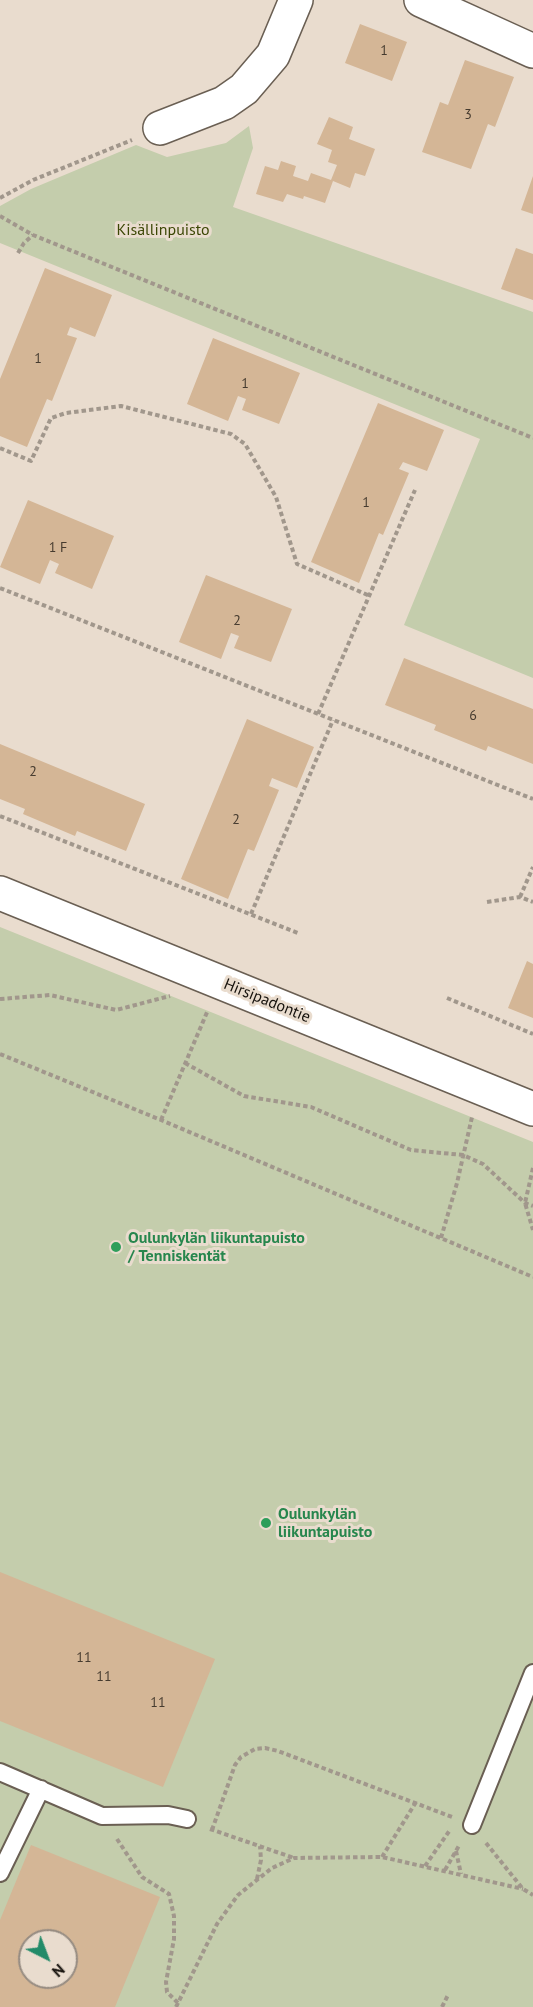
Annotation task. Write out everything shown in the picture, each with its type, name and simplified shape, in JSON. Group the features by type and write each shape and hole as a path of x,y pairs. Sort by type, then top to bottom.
{"street":[{"path":"160,128 224,103 244,89 273,55 296,0"},
{"path":"422,0 533,51"},
{"name":"Hirsipadontie","path":"0,892 533,1109"}],"lane":[{"path":"464,1822 533,1673"},
{"path":"0,1772 102,1816 168,1815 187,1819"},
{"path":"0,1873 40,1789"}],"path":[{"path":"0,198 33,180 160,128"},
{"path":"0,216 33,235 533,438"},
{"path":"18,253 33,235"},
{"path":"0,448 31,461 51,418 66,413 121,405 231,434 245,444 276,497 297,564 370,596"},
{"path":"318,714 415,490"},
{"path":"0,589 533,798"},
{"path":"251,914 333,720"},
{"path":"0,816 298,933"},
{"path":"520,897 533,867"},
{"path":"487,902 520,897 533,902"},
{"path":"0,999 50,995 116,1010 172,995"},
{"path":"447,998 533,1034"},
{"path":"161,1120 210,1003"},
{"path":"0,1054 533,1277"},
{"path":"185,1064 244,1096 311,1107 411,1150 463,1155 483,1164 525,1203 533,1206"},
{"path":"441,1238 473,1110"},
{"path":"533,1168 525,1203 533,1230"},
{"path":"212,1830 235,1765 241,1757 255,1749 265,1748 416,1802 464,1822 523,1889"},
{"path":"382,1857 416,1802"},
{"path":"102,1816 142,1877 170,1894 174,1916 174,1939 166,1982 167,1992 177,2005 217,1924 238,1895 272,1868 294,1858"},
{"path":"187,1819 294,1858 382,1857 523,1889 533,1895"},
{"path":"445,1870 456,1850 464,1822"},
{"path":"425,1866 464,1822"},
{"path":"257,1880 261,1860 260,1846"},
{"path":"456,1850 461,1874"},
{"path":"442,2007 448,1995"}],"green space":[{"name":"Kisällinpuisto","path":"249,126 253,148 233,207 533,312 533,678 404,625 480,439 0,243 0,206 31,189 136,145 167,157 226,143"},
{"name":"Oulunkylän liikuntapuisto","path":"0,927 533,1142 533,2007 0,2007"}],"building":[{"path":"360,24 407,42 392,81 345,63"},
{"path":"465,60 514,77 495,127 488,124 471,169 422,152 440,102 448,105"},
{"path":"329,117 353,127 349,139 375,149 365,176 355,173 350,188 333,181 325,203 304,196 303,199 287,194 283,202 256,194 265,166 278,170 281,161 296,166 293,176 308,181 311,173 331,180 337,165 328,162 332,150 317,144"},
{"path":"533,176 533,214 521,210"},
{"path":"516,248 533,254 533,300 501,289"},
{"path":"45,268 112,295 95,337 70,327 67,335 77,338 52,401 47,399 27,447 0,436 0,379"},
{"path":"213,338 300,373 279,424 242,410 246,399 238,396 228,421 187,404"},
{"path":"378,403 444,430 427,471 403,462 399,469 409,473 383,535 379,533 359,583 311,562"},
{"path":"28,500 114,536 92,589 55,573 59,564 50,560 40,584 0,567"},
{"path":"206,575 292,609 271,662 234,648 239,636 231,633 221,659 179,642"},
{"path":"404,658 533,709 533,764 488,746 486,751 434,730 436,725 385,705"},
{"path":"247,719 314,747 297,788 272,778 269,786 279,790 254,851 248,849 228,899 181,879"},
{"path":"0,744 145,804 126,851 77,831 75,836 23,814 25,809 0,799"},
{"path":"527,961 533,964 533,1018 508,1008"},
{"path":"0,1572 215,1659 163,1787 0,1721"},
{"path":"31,1845 160,1897 115,2007 0,2007 0,1920"}],"place":[{"name":"Oulunkylän liikuntapuisto / Tenniskentät","path":"116,1247"},
{"name":"Oulunkylän liikuntapuisto","path":"266,1523"}]}
